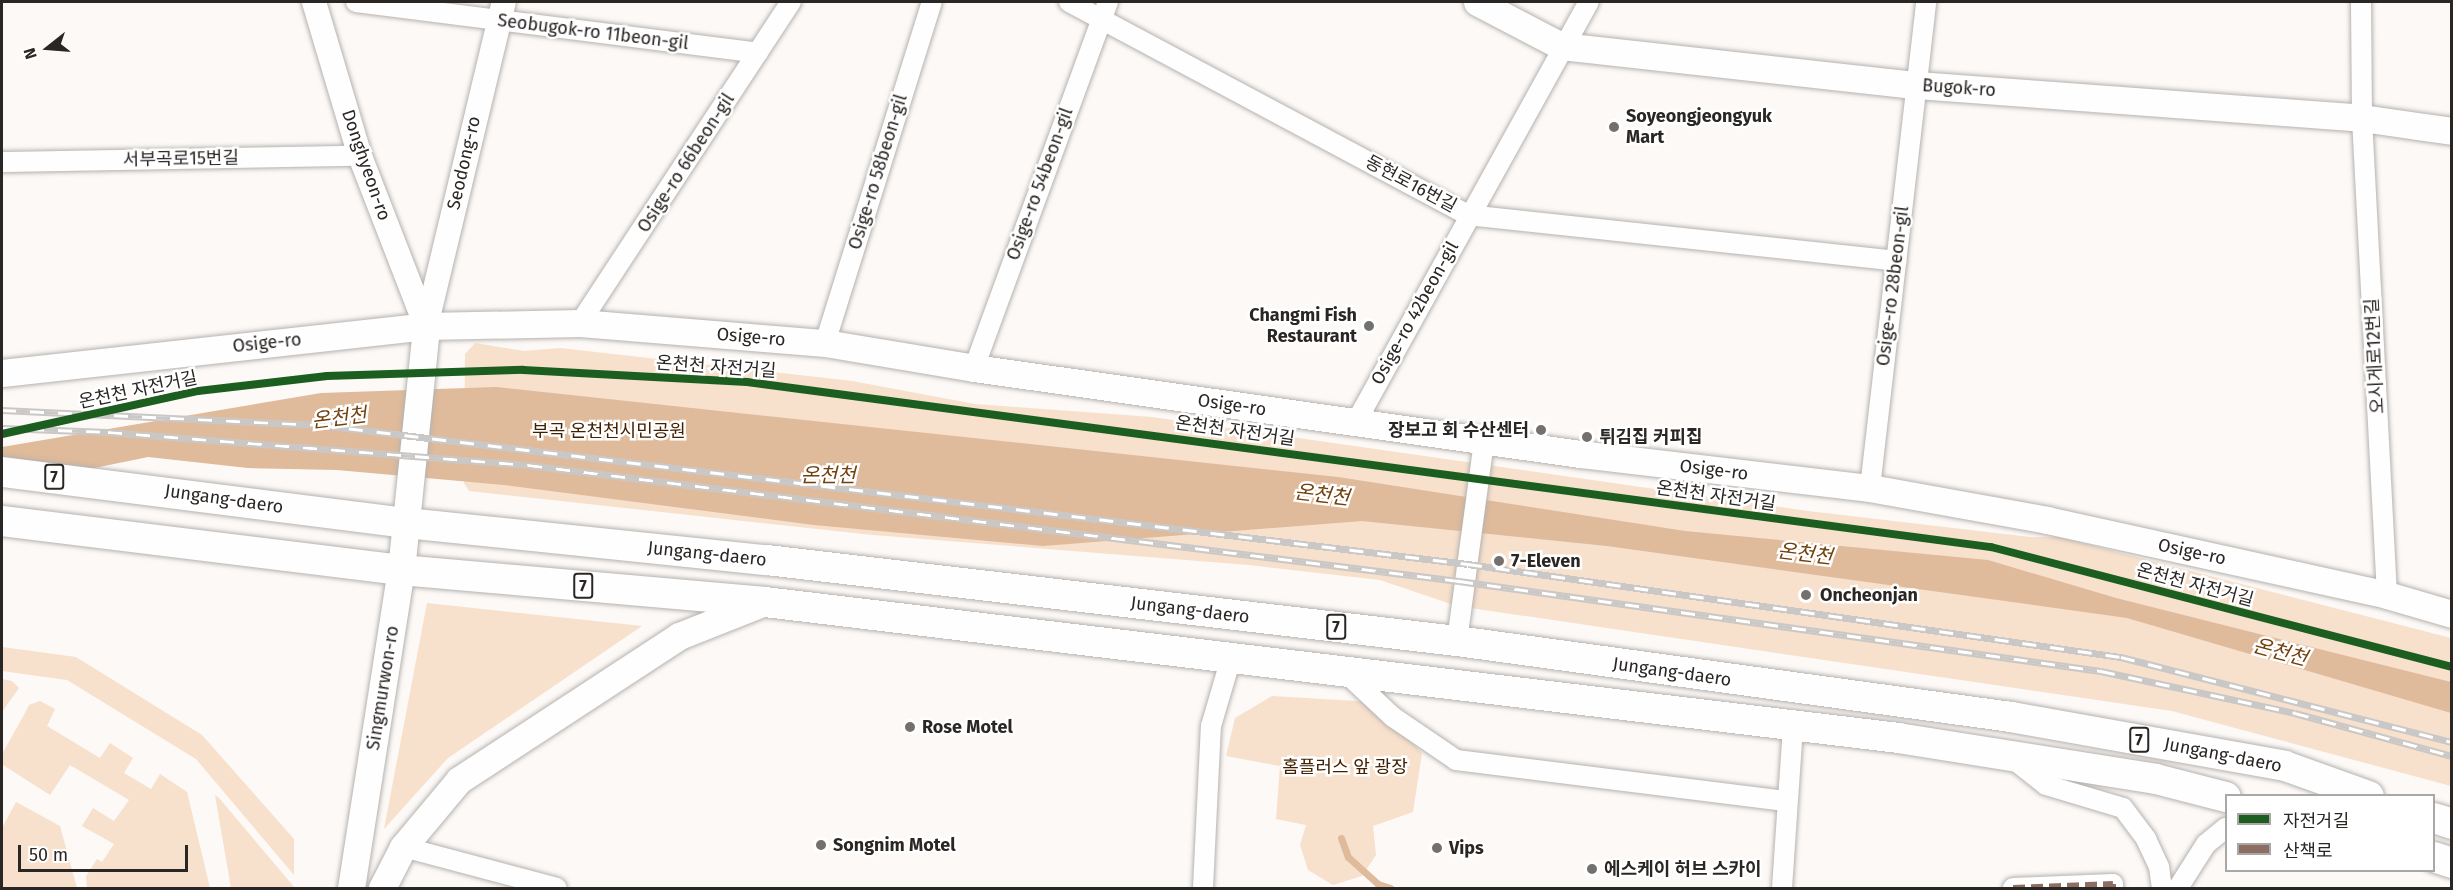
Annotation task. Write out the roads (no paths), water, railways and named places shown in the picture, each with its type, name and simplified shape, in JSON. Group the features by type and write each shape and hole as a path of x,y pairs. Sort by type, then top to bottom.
{"main road":[{"name":"Bugok-ro","path":"1477,2 1561,46 1917,85 2362,118 2451,131"},
{"name":"Osige-ro","path":"2,373 426,326 580,323 825,343 974,368 1484,441 1870,488 2047,520 2387,595 2451,614"},
{"name":"Singmurwon-ro","path":"351,888 401,570 426,326"},
{"name":"Jungang-daero","path":"2,472 107,483 406,523 767,560 1457,641 1798,690 2011,717 2285,766 2366,794"},
{"name":"Jungang-daero","path":"2,521 81,528 401,570 765,602 2007,753 2156,779 2225,797"},
{"path":"382,888 403,847 459,780 679,636 765,602"},
{"path":"2435,819 2451,824"},
{"path":"2435,858 2451,863"}],"street":[{"name":"Donghyeon-ro","path":"314,2 360,156 426,326"},
{"name":"Seobugok-ro 11beon-gil","path":"356,2 501,10 758,53"},
{"name":"Osige-ro 66beon-gil","path":"580,323 792,2"},
{"name":"Osige-ro 58beon-gil","path":"825,343 932,2"},
{"name":"동현로16번길","path":"1069,2 1104,10 1468,215 1896,261"},
{"name":"Osige-ro 42beon-gil","path":"1356,422 1561,46 1589,2"},
{"name":"Osige-ro 28beon-gil","path":"1870,488 1926,2"},
{"name":"오시게로12번길","path":"2361,2 2362,118 2387,595"},
{"name":"Seodong-ro","path":"426,326 501,10"},
{"name":"Osige-ro 54beon-gil","path":"974,368 1104,10"},
{"name":"서부곡로15번길","path":"2,162 360,156"},
{"path":"1457,641 1484,441"},
{"path":"1203,888 1211,726 1231,658"},
{"path":"1344,671 1393,717 1456,760 1785,801"},
{"path":"1782,888 1785,801 1793,728"},
{"path":"2007,753 2046,785 2123,808 2155,857 2162,888"},
{"path":"2178,888 2206,844 2225,829"},
{"path":"403,847 557,888"},
{"path":"2013,888 2113,886"}],"water":[{"name":"온천천","path":"496,387 1338,477 1685,531 1988,560 2116,598 2451,682 2451,713 2127,618 1607,546 1362,521 1043,546 814,525 504,485 337,470 248,468 148,457 2,487 2,447 321,393"}],"waterway":[{"path":"1341,838 1348,857 1378,884 1390,888"}],"railway":[{"path":"2,410 321,425 1468,564 2121,657 2452,742"},
{"path":"2,428 108,432 528,465 1459,581 2101,671 2295,713 2452,756"}],"place":[{"name":"Soyeongjeongyuk Mart","path":"1614,127"},
{"name":"Changmi Fish Restaurant","path":"1369,326"},
{"name":"장보고 회 수산센터","path":"1541,430"},
{"name":"튀김집 커피집","path":"1587,437"},
{"name":"7-Eleven","path":"1499,561"},
{"name":"Oncheonjan","path":"1806,595"},
{"name":"Rose Motel","path":"910,727"},
{"name":"Songnim Motel","path":"821,845"},
{"name":"Vips","path":"1437,848"},
{"name":"에스케이 허브 스카이","path":"1592,869"}],"park label":[{"name":"부곡 온천천시민공원","path":"609,431"},
{"name":"홈플러스 앞 광장","path":"1345,767"}]}
